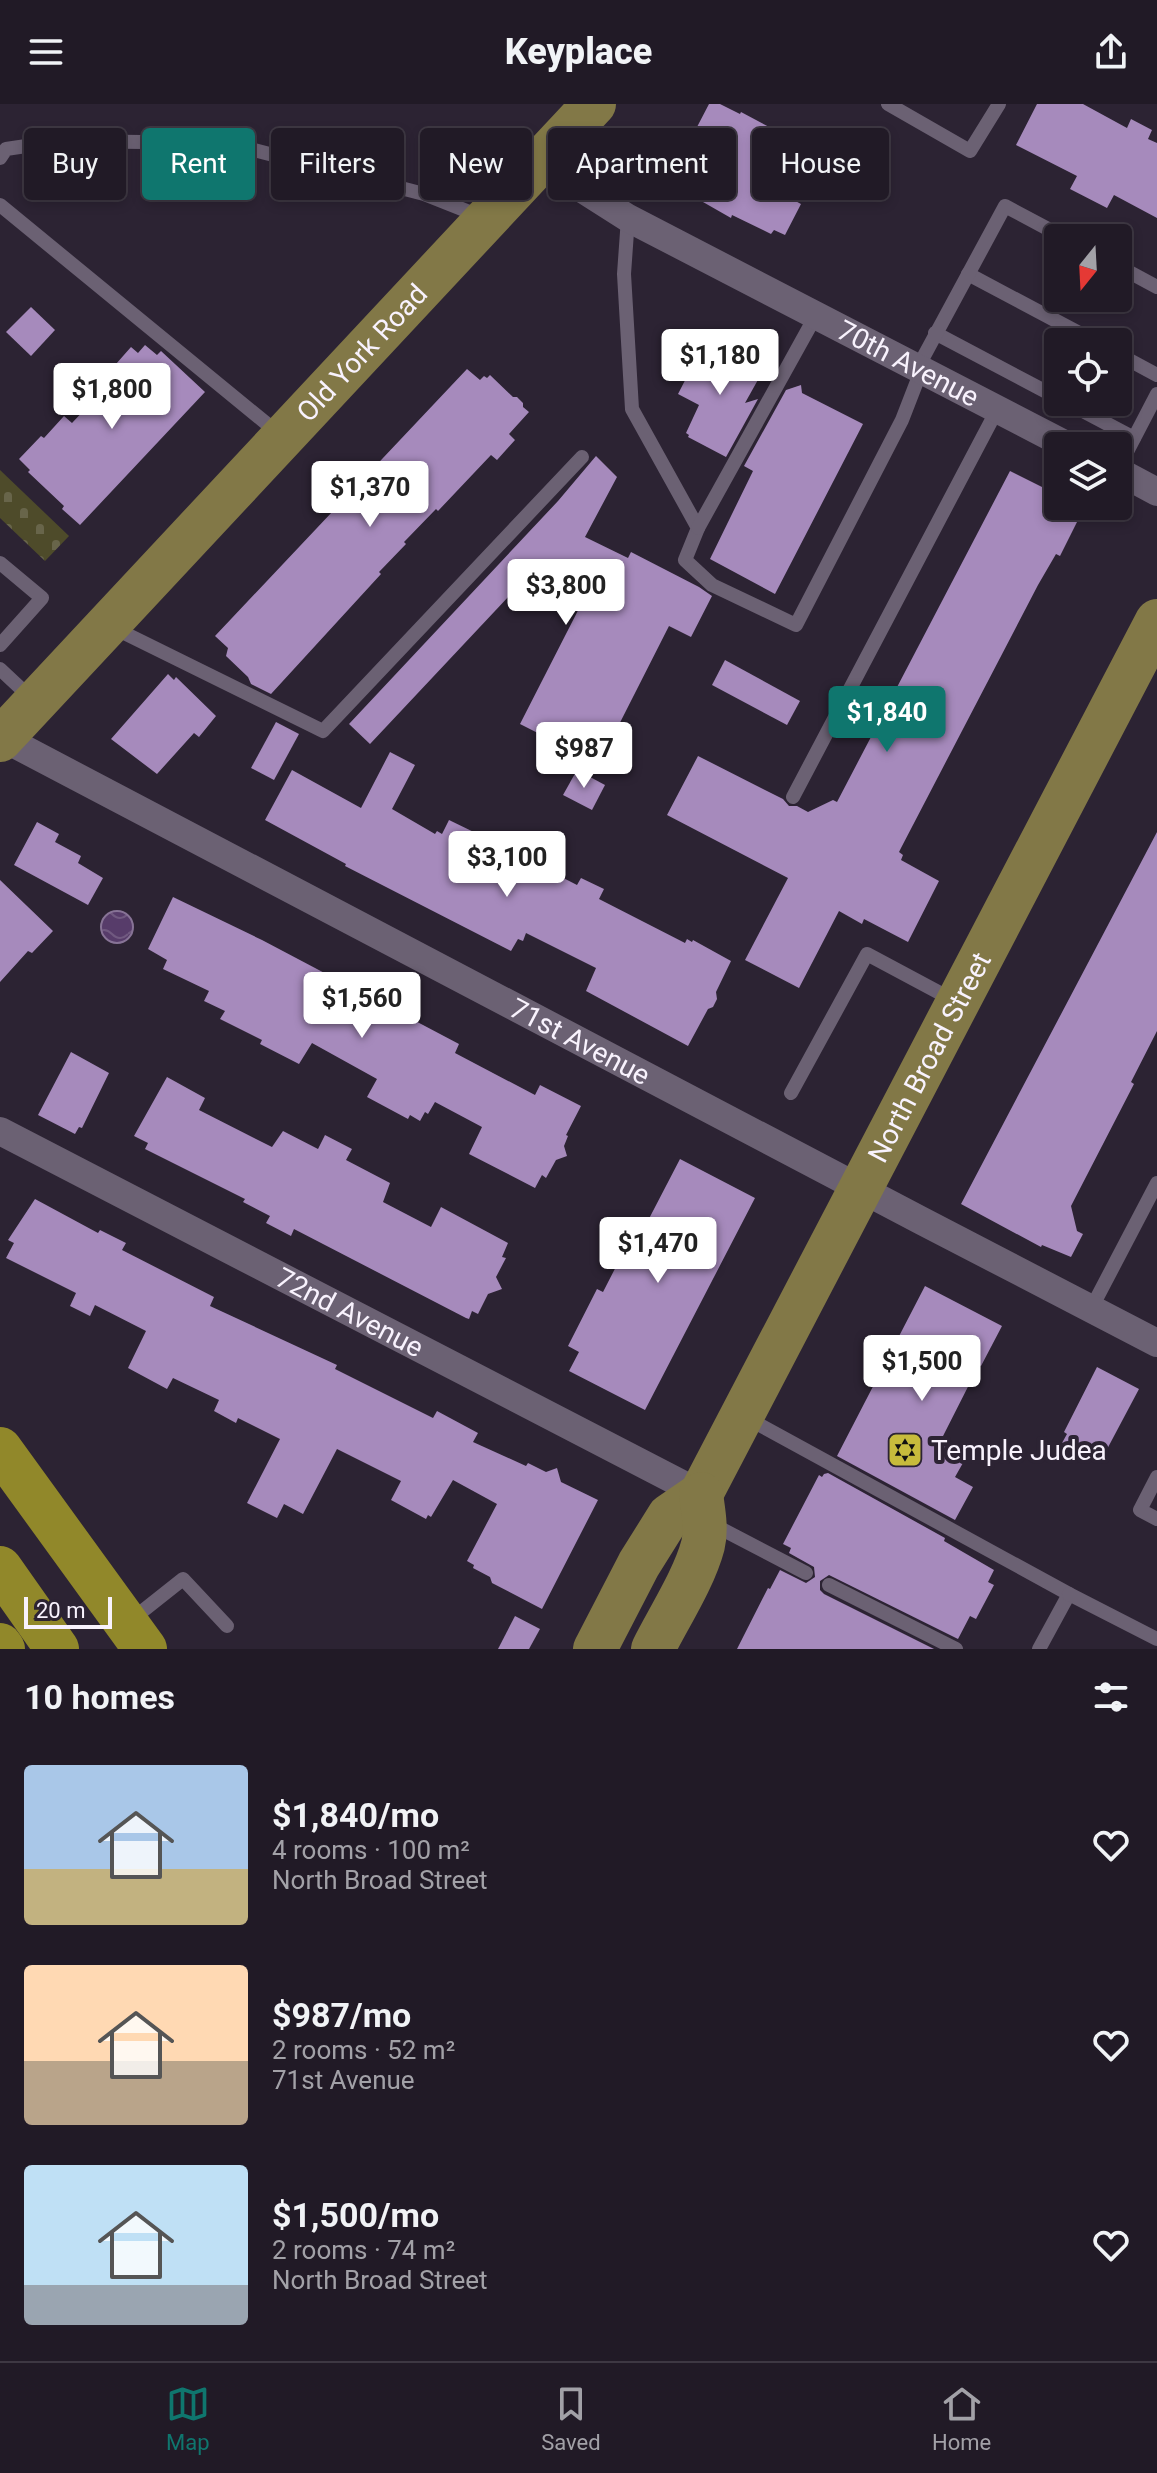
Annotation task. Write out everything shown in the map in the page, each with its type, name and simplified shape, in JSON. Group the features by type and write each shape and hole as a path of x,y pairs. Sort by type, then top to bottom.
{"highway":[{"path":"0,1449 127,1641"},
{"path":"0,1500 127,1641"},
{"path":"0,1568 57,1649"}],"main road":[{"name":"Old York Road","path":"1,739 594,104"},
{"name":"North Broad Street","path":"653,1649 703,1544 703,1507 742,1415 1157,621"},
{"name":"North Broad Street","path":"595,1649 639,1564 669,1516 703,1507"}],"street":[{"name":"70th Avenue","path":"540,162 628,218 1044,434"},
{"path":"1132,478 1157,492"},
{"name":"71st Avenue","path":"1,739 1157,1343"},
{"name":"72nd Avenue","path":"0,1131 703,1507"}],"lane":[{"path":"888,104 970,151 999,104"},
{"path":"0,158 6,149 60,141 227,143 424,194 487,219"},
{"path":"0,205 283,437"},
{"path":"815,317 698,528 685,560 712,585 796,625 902,420 935,333 1005,206 1044,227"},
{"path":"628,218 624,274 632,409 698,528"},
{"path":"968,274 1070,328"},
{"path":"1132,274 1157,287"},
{"path":"935,333 1044,391"},
{"path":"1132,362 1157,375"},
{"path":"1132,442 1157,394"},
{"path":"793,797 997,410"},
{"path":"1092,416 1134,438"},
{"path":"108,625 323,731 582,457"},
{"path":"0,563 42,598 0,645"},
{"path":"0,669 36,702"},
{"path":"791,1093 867,954 957,1002"},
{"path":"1091,1309 1157,1183"},
{"path":"742,1415 1157,1639"},
{"path":"1157,1477 1140,1510 1157,1519"},
{"path":"703,1507 806,1573"},
{"path":"127,1641 183,1579 227,1626"},
{"path":"829,1585 956,1649"},
{"path":"1039,1649 1069,1594"}],"green space":[{"path":"0,470 69,536 45,561 0,518"}],"water":[{"path":"117,911 128,916 133,927 128,938 117,943 106,938 101,927 106,916"}],"building":[{"path":"709,104 720,104 771,128 752,128 752,200 794,200 801,204 785,235 774,230 771,234 732,215 731,218 700,200 736,200 736,128 697,127"},
{"path":"1037,104 1083,104 1127,128 1131,119 1152,130 1148,139 1157,143 1157,218 1114,195 1107,208 1070,189 1077,176 1016,145"},
{"path":"31,307 55,330 31,356 6,332"},
{"path":"711,342 739,356 750,353 755,364 764,369 745,403 758,399 726,457 688,437 686,433 699,405 678,394 696,359 700,355 704,357"},
{"path":"145,345 157,355 161,351 205,392 80,525 19,459 64,416 72,423 106,387 101,381 131,347 138,353"},
{"path":"467,369 480,380 490,375 523,403 529,412 509,434 515,440 497,460 491,455 404,542 406,544 379,572 381,574 271,694 251,684 248,677 226,656 228,648 215,636"},
{"path":"801,385 802,393 863,424 775,594 710,559 753,471 744,466 786,390"},
{"path":"596,456 617,477 585,537 628,558 631,552 712,596 691,637 669,626 599,764 520,724 591,585 542,561 370,744 349,724 558,501"},
{"path":"1010,471 1044,488 1044,520 1078,520 1060,556 1056,554 1038,585 899,852 903,855 901,860 939,881 908,942 864,919 862,924 839,911 799,988 745,960 788,878 667,815 698,756 783,799 789,806 797,806 808,812 833,800 837,802"},
{"path":"725,660 800,701 787,725 712,685"},
{"path":"168,674 174,680 176,677 216,716 199,737 194,733 157,774 111,739"},
{"path":"276,722 299,734 274,780 251,768"},
{"path":"390,752 415,765 392,809 435,834 437,831 442,834 449,820 484,837 481,843 533,869 536,864 577,885 581,878 604,889 599,899 685,943 687,939 693,940 731,961 716,992 713,1007 708,1009 688,1046 586,991 596,968 526,933 523,941 518,939 511,951 345,866 265,820 292,770 361,808"},
{"path":"577,770 605,785 592,810 563,795"},
{"path":"37,822 59,834 55,842 81,856 78,863 103,878 88,905 14,865"},
{"path":"1157,832 1157,1031 1131,1082 1134,1084 1071,1206 1077,1231 1083,1234 1071,1257 1041,1247 961,1204"},
{"path":"0,880 53,931 32,953 28,951 0,982"},
{"path":"173,897 262,940 459,1044 455,1053 535,1095 540,1085 581,1106 566,1135 564,1146 567,1156 556,1160 546,1178 542,1175 535,1188 469,1154 482,1127 435,1102 420,1121 410,1115 408,1119 367,1097 377,1079 312,1043 299,1064 260,1044 262,1040 220,1019 225,1011 204,1001 209,991 163,969 167,960 148,949"},
{"path":"71,1052 109,1073 82,1128 79,1127 75,1134 38,1115"},
{"path":"167,1077 205,1098 199,1110 272,1147 283,1131 318,1149 325,1135 352,1149 346,1160 390,1183 383,1202 431,1227 441,1207 508,1243 502,1257 506,1258 496,1277 502,1289 488,1294 478,1314 472,1311 469,1319 466,1318 294,1229 291,1236 266,1223 270,1216 243,1202 245,1199 145,1149 148,1143 134,1136"},
{"path":"680,1159 755,1198 645,1410 569,1371 579,1352 568,1346 597,1289 603,1292 623,1253 616,1249 626,1229 640,1236"},
{"path":"35,1199 98,1233 100,1230 126,1243 122,1250 214,1297 210,1306 337,1365 335,1369 433,1418 437,1411 478,1433 473,1442 526,1466 528,1463 546,1472 557,1468 561,1482 598,1500 542,1609 492,1583 490,1577 467,1561 497,1504 453,1480 431,1517 428,1515 426,1519 391,1500 401,1481 337,1449 303,1514 284,1504 277,1518 247,1503 280,1439 238,1418 236,1423 214,1411 219,1400 173,1378 167,1389 128,1368 146,1331 95,1305 90,1316 70,1306 76,1293 6,1258 14,1243 8,1240"},
{"path":"925,1286 1002,1326 941,1440 968,1454 955,1477 973,1487 955,1520 837,1456"},
{"path":"1097,1367 1139,1389 1105,1453 1103,1451 1097,1462 1062,1443 1067,1434 1064,1432"},
{"path":"828,1473 945,1538 944,1541 994,1570 988,1582 994,1585 976,1619 970,1616 958,1639 829,1575 820,1581 820,1590 824,1594 934,1649 737,1649 780,1570 806,1583 815,1577 814,1567 789,1553 791,1548 783,1544 819,1475 822,1477"},
{"path":"515,1616 540,1629 529,1649 498,1649"}],"place":[{"name":"Temple Judea","path":"905,1450"}]}
